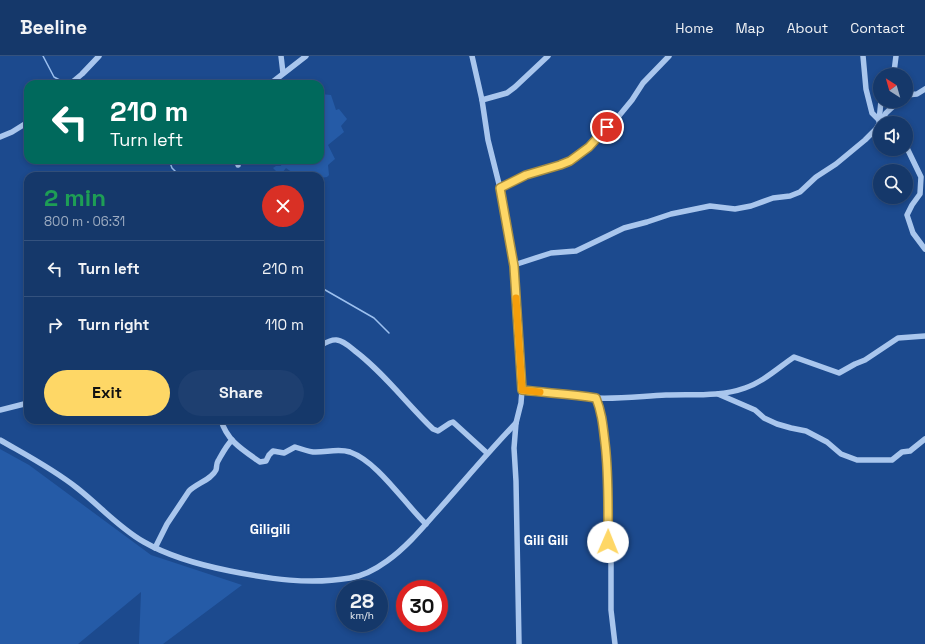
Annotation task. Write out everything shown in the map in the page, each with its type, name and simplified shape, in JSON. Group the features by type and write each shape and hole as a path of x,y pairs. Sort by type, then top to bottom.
{"street":[{"path":"75,80 99,56"},
{"path":"281,56 283,73"},
{"path":"275,80 306,56"},
{"path":"472,56 482,100 488,140 500,188 514,266 522,390 521,403 516,423 514,448 519,644"},
{"path":"482,100 506,93 515,87 548,56"},
{"path":"500,188 526,175 570,161 583,152 618,117 632,100 642,84 669,56"},
{"path":"863,56 866,89 872,113 874,116"},
{"path":"894,68 896,56"},
{"path":"913,94 925,90"},
{"path":"884,116 891,108"},
{"path":"0,137 24,124"},
{"path":"514,266 551,253 576,251 624,228 671,214 710,206 735,209 751,206 772,198 790,196 800,192 816,177 836,164 873,134"},
{"path":"911,156 921,177 920,194 907,215 912,233 925,249"},
{"path":"522,390 572,394 596,398 718,394 744,388 756,383 794,357 839,373 865,360 898,338 925,336"},
{"path":"324,344 336,340 342,342 386,377 432,429 438,431 446,424 453,422 487,453"},
{"path":"718,394 755,410 764,418 777,424 806,431 827,442 841,454 856,460 892,460 902,452 910,451 925,439"},
{"path":"596,398 602,413 609,487 608,542 611,561 611,610 615,644"},
{"path":"0,410 24,404"},
{"path":"0,440 58,474 78,488 144,542 170,555 213,568 268,579 309,581 351,578 373,570 386,562 426,524 487,453 516,423"},
{"path":"222,424 224,430 232,440 260,462 266,461 269,455 274,451 284,453 295,447 311,452 339,450 364,459 426,524"},
{"path":"156,548 167,524 189,491 193,486 200,484 214,472 217,462 232,440"}],"shaded area":[{"path":"324,94 331,95 336,110 339,109 347,119 341,126 344,132 328,145 335,159 328,165 329,175 324,177 324,172 292,172 286,168 283,172 279,172 273,168 276,166 281,166 282,164 324,164"},
{"path":"0,449 29,465 151,555 242,585 163,644 139,644 141,592 78,644 0,644"}],"waterway":[{"path":"43,56 54,77 60,80"},
{"path":"170,164 176,172"},
{"path":"324,289 374,318 389,333"}],"slow traffic":[{"path":"516,298 522,390 540,392"}],"district":[{"name":"Giligili","path":"270,529"},
{"name":"Gili Gili","path":"546,540"}],"route":[{"path":"607,127 595,142 570,161 526,175 500,188 509,230 514,266 522,390 572,394 596,398 602,413 609,487 608,542"}]}
